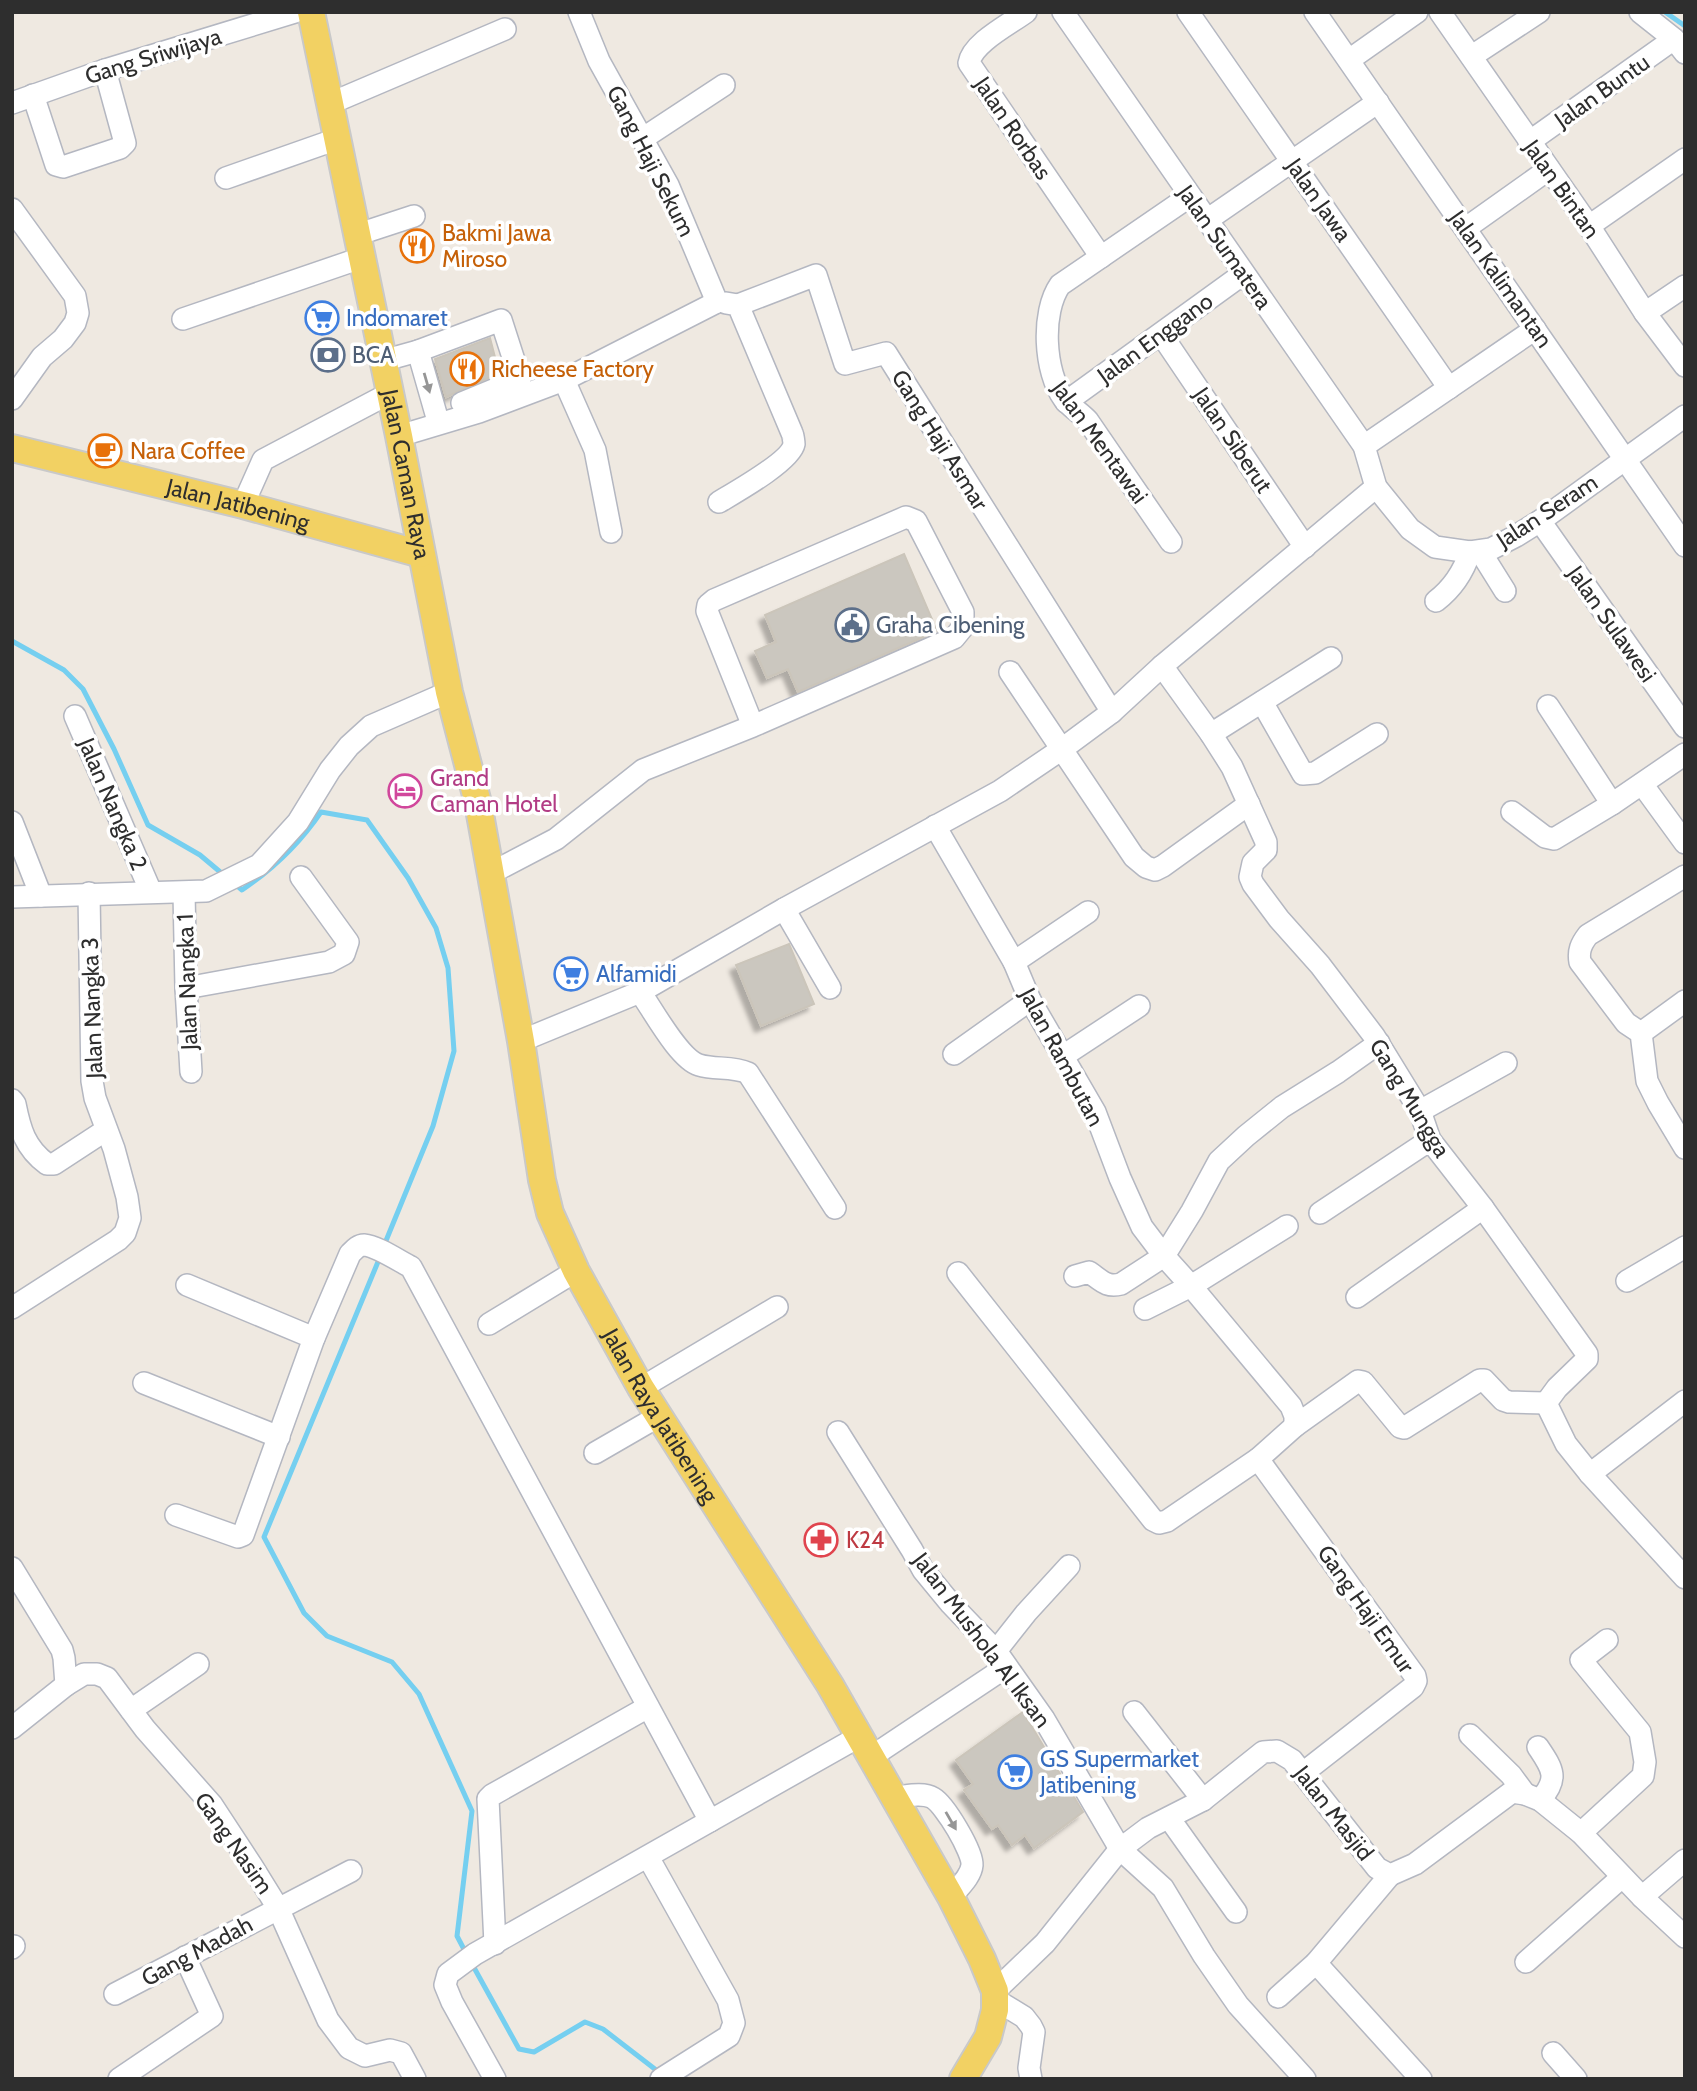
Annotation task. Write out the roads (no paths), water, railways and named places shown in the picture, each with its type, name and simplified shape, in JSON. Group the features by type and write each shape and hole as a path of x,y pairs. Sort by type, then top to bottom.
{"main road":[{"name":"Jalan Caman Raya","path":"311,12 449,692"},
{"name":"Jalan Jatibening","path":"12,448 243,505 421,554"},
{"name":"Jalan Raya Jatibening","path":"449,692 478,803 521,1041 541,1180 550,1213 576,1271 641,1388 830,1685 895,1797 951,1897 982,1959 995,1996"},
{"path":"963,2079 988,2037 995,1996"}],"street":[{"name":"Gang Sriwijaya","path":"12,103 105,70 295,12"},
{"name":"Gang Haji Sekum","path":"579,12 599,61 668,185 792,433 794,444 779,463 719,502"},
{"name":"Jalan Rorbas","path":"1026,12 978,46 970,56 969,63 1101,257"},
{"name":"Jalan Sumatera","path":"1063,12 1364,446 1376,487"},
{"name":"Jalan Jawa","path":"1188,12 1449,388"},
{"name":"Jalan Kalimantan","path":"1315,12 1685,546"},
{"path":"1349,60 1417,12"},
{"name":"Jalan Bintan","path":"1440,12 1645,313 1685,366"},
{"path":"1472,56 1539,12"},
{"path":"1640,12 1666,19 1679,46"},
{"path":"329,104 505,29"},
{"name":"Jalan Buntu","path":"1529,142 1679,46"},
{"path":"33,95 56,165 63,167 120,148 125,143 105,70"},
{"path":"642,139 724,85"},
{"path":"1207,220 1377,102"},
{"path":"226,177 337,139"},
{"path":"1588,226 1685,159"},
{"path":"1466,229 1549,169"},
{"name":"Jalan Mentawai","path":"1171,542 1088,421 1066,402 1056,387 1049,366 1049,326 1052,296 1060,285 1190,196"},
{"path":"12,209 75,296 78,313 75,323 63,340 43,358 12,399"},
{"path":"183,319 358,247 414,216"},
{"name":"Jalan Enggano","path":"1066,402 1243,274"},
{"name":"Gang Haji Asmar","path":"727,303 816,275 845,364 886,353 1112,712"},
{"path":"1645,313 1685,286"},
{"path":"398,431 479,412 564,380 727,303"},
{"path":"382,361 418,351 501,320 520,379 398,431"},
{"path":"1364,446 1535,329"},
{"name":"Jalan Siberut","path":"1161,334 1305,547"},
{"path":"418,351 436,414"},
{"path":"564,380 595,450 611,532"},
{"path":"243,505 263,460 390,393"},
{"name":"Jalan Seram","path":"1376,487 1410,529 1435,547 1475,552 1491,549 1540,521 1685,416"},
{"path":"521,1041 640,992 1000,790 1112,712 1162,666 1376,487"},
{"path":"491,873 556,839 643,770 753,726 954,638 960,633 964,621 963,612 916,521 905,517 714,600 708,605 707,611 753,726"},
{"name":"Jalan Sulawesi","path":"1540,521 1685,727"},
{"path":"1436,601 1456,581 1475,552 1505,592"},
{"path":"1211,734 1331,658"},
{"name":"Gang Mungga","path":"1162,666 1211,734 1232,767 1250,804 1267,846 1253,863 1250,877 1253,884 1279,919 1320,965 1379,1043 1420,1111 1430,1140 1483,1208 1587,1354 1587,1359 1550,1395 1546,1403"},
{"path":"1010,672 1134,857 1146,867 1155,870 1250,804"},
{"path":"12,897 206,891 259,865 298,822 330,770 349,746 371,726 449,692"},
{"path":"1262,702 1303,774 1315,773 1377,734"},
{"path":"1548,706 1612,804"},
{"name":"Jalan Nangka 2","path":"75,716 151,892"},
{"path":"1512,812 1545,837 1554,839 1612,804 1685,754"},
{"path":"1642,784 1685,843"},
{"path":"12,822 41,895"},
{"name":"Jalan Rambutan","path":"935,826 1014,962 1030,1000 1095,1112 1120,1178 1143,1227 1164,1256 1291,1406 1295,1426"},
{"path":"1682,1134 1658,1103 1647,1081 1641,1033 1626,1023 1580,962 1580,949 1588,935 1596,929 1685,876"},
{"path":"186,988 329,962 344,954 348,942 301,877"},
{"name":"Jalan Nangka 3","path":"12,1308 118,1240 125,1233 130,1218 114,1149 95,1098 92,1081 89,893"},
{"name":"Jalan Nangka 1","path":"184,893 191,1072"},
{"path":"784,909 830,988"},
{"path":"1014,962 1088,912"},
{"path":"640,992 686,1058 698,1064 740,1069 748,1073 835,1208"},
{"path":"954,1054 1030,1000"},
{"path":"1641,1033 1685,1001"},
{"path":"1063,1056 1139,1006"},
{"path":"1075,1276 1089,1272 1105,1284 1113,1286 1121,1284 1164,1256 1219,1161 1282,1107 1379,1043"},
{"path":"1420,1111 1506,1063"},
{"path":"12,1100 25,1140 47,1164 54,1164 106,1130"},
{"path":"1320,1213 1430,1140"},
{"path":"1357,1297 1483,1208"},
{"path":"1145,1309 1191,1286 1287,1226"},
{"path":"176,1515 238,1537 243,1535 314,1338 350,1254 357,1247 365,1245 411,1267 710,1821"},
{"path":"1627,1282 1685,1247"},
{"path":"489,1324 576,1271"},
{"path":"958,1273 1153,1521 1167,1521 1258,1459 1295,1426 1358,1381 1363,1382 1400,1427 1404,1428 1484,1380 1503,1400 1546,1403 1566,1444 1685,1578"},
{"path":"187,1285 314,1338"},
{"path":"641,1388 777,1307"},
{"path":"144,1383 279,1437"},
{"path":"1590,1474 1685,1401"},
{"path":"595,1452 659,1416"},
{"name":"Jalan Mushola Al Iksan","path":"838,1432 923,1570 996,1651 1044,1719 1120,1849 1163,1888 1204,1956 1238,2005 1305,2079"},
{"name":"Gang Haji Emur","path":"1258,1459 1416,1681 1303,1773"},
{"path":"996,1651 1069,1566"},
{"path":"12,1567 62,1650 66,1685 12,1728"},
{"path":"1581,1833 1643,1776 1645,1762 1640,1732 1581,1660 1607,1640"},
{"path":"131,1710 198,1664"},
{"path":"495,2079 445,1985 447,1974 466,1960 710,1821 865,1747 997,1673"},
{"name":"Gang Nasim","path":"66,1685 84,1674 97,1674 107,1678 178,1768 212,1805 278,1908 328,2020 349,2048 365,2056 398,2050 415,2079"},
{"path":"495,1944 488,1799 648,1707"},
{"path":"1134,1712 1203,1801"},
{"path":"1470,1735 1532,1797 1581,1833 1615,1884 1642,1897 1685,1937"},
{"path":"1532,1797 1549,1790 1552,1782 1552,1769 1538,1747"},
{"name":"Jalan Masjid","path":"995,1996 1045,1943 1120,1849 1148,1828 1203,1801 1263,1752 1277,1751 1292,1760 1377,1868 1390,1875 1415,1864 1512,1792 1532,1797"},
{"path":"895,1797 925,1795 934,1798 942,1805 971,1855 970,1874 951,1897"},
{"path":"1169,1818 1236,1912"},
{"path":"648,1857 728,2000 734,2023 729,2036 668,2074"},
{"path":"1642,1897 1685,1860"},
{"name":"Gang Madah","path":"115,1994 351,1871"},
{"path":"1278,1997 1316,1963 1390,1875"},
{"path":"1525,1962 1615,1884"},
{"path":"119,2079 212,2016 185,1957"},
{"path":"1316,1963 1420,2079"},
{"path":"995,1996 1024,2018 1034,2032 1028,2068 1031,2079"},
{"path":"1553,2053 1576,2079"}],"waterway":[{"path":"1665,12 1685,26"},
{"path":"12,641 64,670 83,689 148,825 200,855 225,876"},
{"path":"235,884 242,890 264,873 295,845 321,812 367,820 408,878 436,928 448,968 454,1051 433,1126 383,1248"},
{"path":"380,1257 264,1537 304,1613 327,1636 392,1662 419,1694 472,1811 457,1936 467,1955"},
{"path":"472,1964 519,2049 534,2052 585,2022 603,2029 660,2073"}],"place":[{"name":"Bakmi Jawa Miroso","path":"417,246"},
{"name":"Indomaret","path":"322,318"},
{"name":"BCA","path":"328,355"},
{"name":"Richeese Factory","path":"467,369"},
{"name":"Nara Coffee","path":"105,451"},
{"name":"Graha Cibening","path":"852,625"},
{"name":"Grand Caman Hotel","path":"405,791"},
{"name":"Alfamidi","path":"571,974"},
{"name":"K24","path":"821,1540"},
{"name":"GS Supermarket Jatibening","path":"1015,1772"}]}
